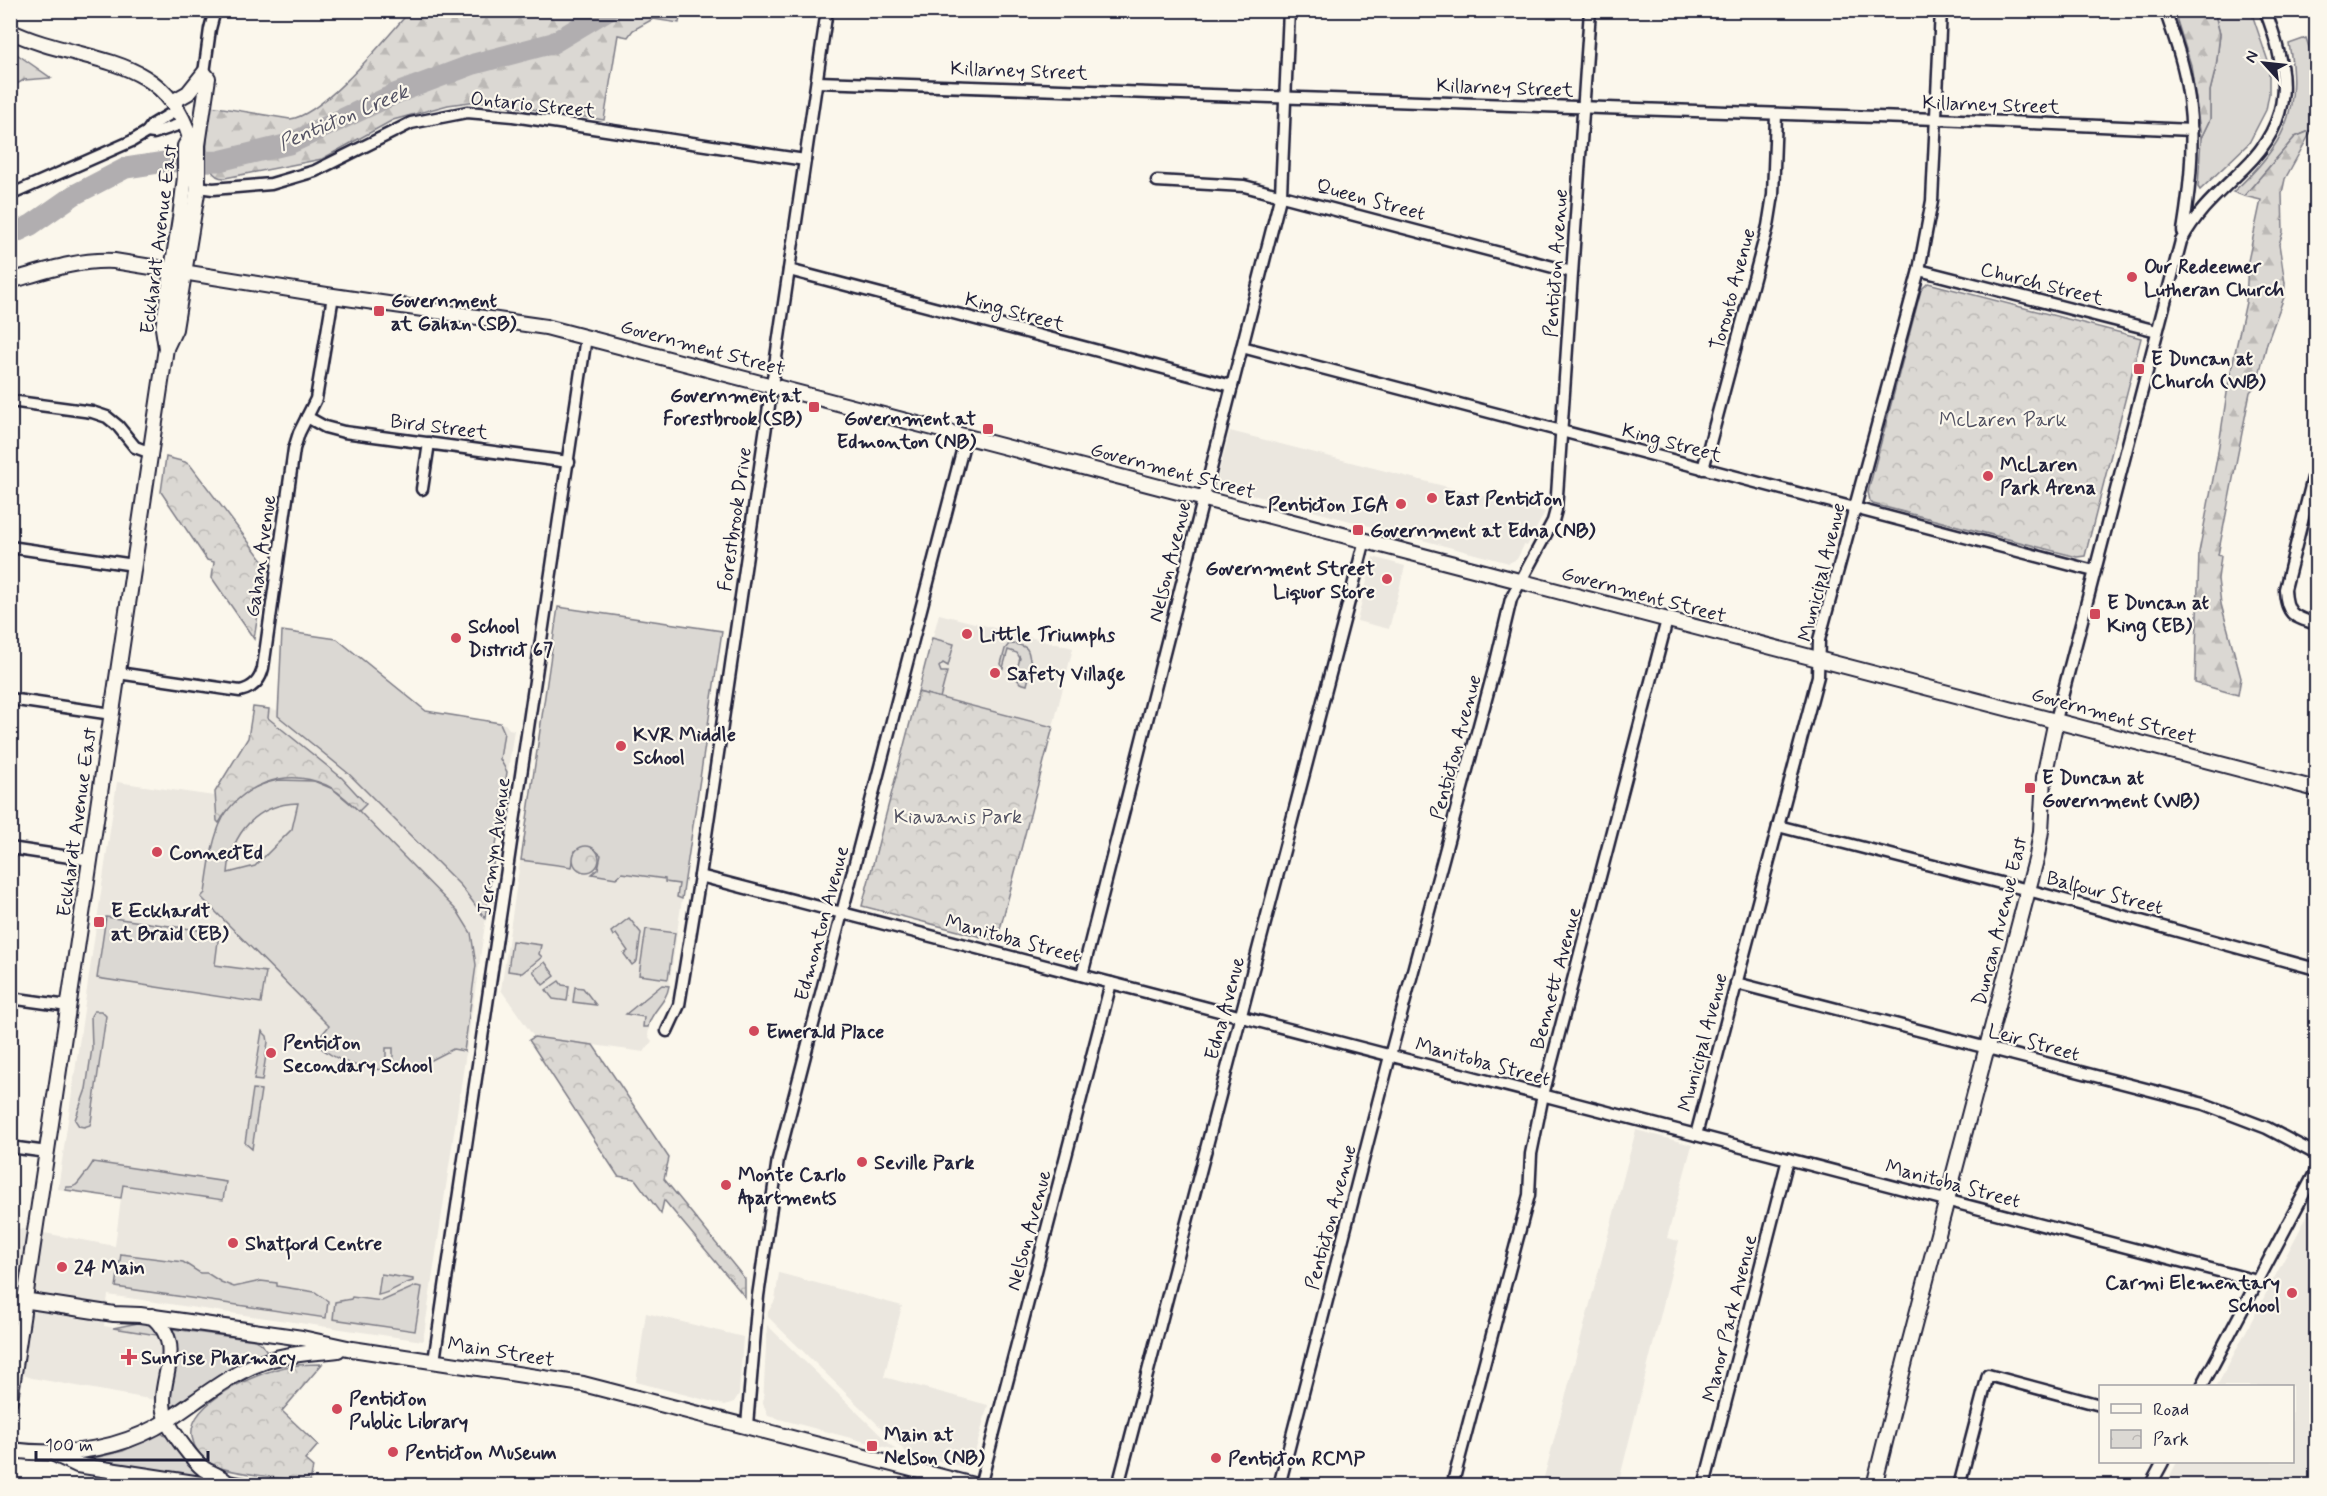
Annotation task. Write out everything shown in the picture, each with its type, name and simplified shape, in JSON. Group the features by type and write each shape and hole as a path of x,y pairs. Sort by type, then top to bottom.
{"street":[{"path":"10,195 132,141 147,132 188,93 204,73 210,28 215,10"},
{"name":"Forestbrook Drive","path":"667,1031 679,1005 700,876 827,10"},
{"name":"Nelson Avenue","path":"1082,975 1281,194 1289,10"},
{"name":"Penticton Avenue","path":"1279,1485 1511,599 1555,515 1590,10"},
{"name":"Municipal Avenue","path":"1696,1135 1818,676 1819,640 1918,270 1932,201 1941,10"},
{"path":"2165,10 2186,78 2192,130 2190,171 2181,241"},
{"name":"Duncan Avenue East","path":"1874,1485 2028,890 2040,839 2044,777 2056,720 2181,241 2202,208 2255,157 2276,121 2282,103 2284,70 2280,51 2265,10"},
{"path":"10,31 46,46 135,70 148,78 175,106 191,143"},
{"path":"191,143 208,78 204,73"},
{"name":"Killarney Street","path":"817,82 1937,119 2192,130"},
{"name":"Ontario Street","path":"194,179 213,189 271,184 315,171 411,123 467,112 513,116 805,160"},
{"name":"Toronto Avenue","path":"1703,469 1768,226 1773,195 1776,115"},
{"path":"147,132 154,133 184,123"},
{"name":"Eckhardt Avenue East","path":"10,1400 166,348 175,329 178,272 194,179 191,143"},
{"name":"Queen Street","path":"1157,181 1244,186 1281,194 1572,272"},
{"name":"Government Street","path":"10,280 67,264 97,260 513,321 586,337 2316,789"},
{"name":"King Street","path":"789,270 1232,386"},
{"name":"Church Street","path":"1918,270 2157,331"},
{"name":"Gahan Avenue","path":"118,673 235,691 247,690 255,684 263,668 294,449 299,433 316,399 333,296"},
{"name":"Jermyn Avenue","path":"434,1361 586,337"},
{"name":"King Street","path":"1242,347 2094,572"},
{"path":"10,400 99,415 118,426 135,447 151,453"},
{"name":"Bird Street","path":"307,417 334,430 569,462"},
{"name":"Edmonton Avenue","path":"747,1425 758,1296 778,1159 966,436"},
{"path":"422,489 429,443"},
{"path":"2316,469 2285,589 2286,604 2295,617 2316,624"},
{"name":"Edna Avenue","path":"1118,1485 1365,540"},
{"path":"10,547 134,565"},
{"name":"Bennett Avenue","path":"1452,1485 1529,1195 1531,1154 1543,1095 1667,620"},
{"path":"10,699 112,714"},
{"name":"Balfour Street","path":"1778,826 2028,890 2316,969"},
{"path":"10,848 90,860"},
{"name":"Manitoba Street","path":"700,876 2257,1281"},
{"name":"Leir Street","path":"1736,982 2204,1104 2267,1128 2316,1154"},
{"name":"Nelson Avenue","path":"979,1485 1111,983"},
{"path":"10,998 68,1006"},
{"path":"10,1147 47,1152"},
{"name":"Manor Park Avenue","path":"1704,1485 1788,1159"},
{"path":"2203,1385 2316,1171"},
{"name":"Main Street","path":"10,1298 302,1338 352,1349 582,1384 979,1485"},
{"path":"152,1316 161,1324 169,1339 171,1351 163,1401 167,1421 195,1462 205,1470 221,1476 221,1484"},
{"path":"10,1450 52,1454 82,1452 109,1446 142,1435 167,1421 234,1375 267,1361 301,1354 352,1349"},
{"path":"1959,1485 1988,1375 2099,1405"},
{"path":"52,1454 77,1465 221,1484 246,1485"},
{"path":"2150,1485 2162,1463"}],"shaded area":[{"path":"1230,431 1545,512 1527,546 1524,545 1517,559 1509,563 1222,487 1218,482 1216,483"},
{"path":"1373,557 1405,566 1389,629 1357,621"},
{"name":"KVR Middle School","path":"558,607 722,631 668,993 650,1020 648,1036 652,1041 644,1052 534,1037 501,990"},
{"name":"Safety Village","path":"939,614 1073,648 1053,727 918,692"},
{"name":"Penticton Secondary School","path":"282,631 337,639 426,711 505,724 509,729 514,730 423,1341 108,1295 104,1326 157,1335 161,1339 155,1400 32,1378 11,1371 11,1227 115,1246 121,1198 58,1189 117,782 214,796 248,738 253,707 277,710"},
{"path":"1636,1130 1692,1145 1667,1238 1679,1241 1618,1485 1542,1485"},
{"name":"Carmi Elementary School","path":"2316,1199 2316,1485 2165,1486 2176,1463 2294,1463 2294,1385 2218,1385"},
{"path":"779,1273 902,1306 884,1377 988,1405 973,1460 967,1465 960,1466 907,1453 768,1317 768,1312 775,1300"},
{"path":"646,1313 743,1337 739,1394 734,1402 725,1405 636,1382"},
{"path":"767,1325 896,1450 768,1416 763,1404"}],"green space":[{"path":"410,11 681,11 679,23 653,19 633,30 628,37 618,35 604,120 477,101 448,105 393,120 322,159 225,178 217,176 211,170 207,137 211,106 290,119 304,115 354,74"},
{"path":"2174,11 2214,11 2220,34 2210,91 2210,119 2201,138 2191,65"},
{"path":"2214,11 2251,11 2269,64 2269,94 2266,110 2249,143 2200,190 2198,187 2201,138 2210,119 2210,91 2220,34"},
{"path":"2306,38 2316,68 2316,128 2295,137 2244,196 2233,192 2265,159 2285,127 2293,89 2289,44"},
{"path":"11,50 51,78 24,80 11,87"},
{"path":"2312,130 2285,179 2282,193 2283,232 2279,244 2285,283 2284,297 2267,343 2257,384 2250,392 2218,555 2221,556 2218,579 2221,604 2241,678 2238,695 2195,683 2199,552 2229,380 2246,302 2248,261 2261,200 2244,196 2295,137"},
{"name":"McLaren Park","path":"1928,283 2141,338 2085,556 2077,557 1873,504 1870,501 1868,492 1921,290"},
{"path":"166,457 191,466 266,565 254,639 212,578 214,562 207,560 161,492"},
{"name":"KVR Middle School","path":"558,607 722,631 682,899 677,897 679,884 665,882 665,879 622,873 616,878 592,874 598,869 601,855 594,849 575,851 572,867 521,860"},
{"path":"282,631 337,639 426,711 500,723 504,732 500,759 507,772 485,918 461,886 349,774 278,716"},
{"path":"932,638 954,644 948,666 943,663 939,667 941,672 947,672 940,698 918,692"},
{"path":"1009,644 1027,649 1032,665 1036,669 1034,673 1030,673 1027,685 1020,683 1015,676 1020,658 1017,653 1008,650 1003,668 1001,664 1005,649"},
{"name":"Kiawanis Park","path":"918,692 1053,727 997,941 862,906"},
{"path":"253,707 269,709 268,718 342,778 366,804 359,811 340,793 326,785 295,778 279,779 265,783 239,798 219,823 215,792 248,738"},
{"path":"278,780 314,781 333,789 359,811 458,912 471,933 476,965 464,1051 453,1049 424,1064 393,1070 393,1048 386,1048 386,1070 357,1066 331,1055 315,1043 329,1026 201,897 205,893 211,854 221,821 230,807 257,786","holes":["298,803 292,829 255,866 228,873 234,845 249,823 259,815 270,809"]},
{"path":"586,846 595,850 599,859 595,868 586,872 577,868 573,859 577,850"},
{"path":"106,917 219,933 215,965 266,972 261,1003 97,978"},
{"path":"629,918 641,933 637,961 632,965 624,954 628,951 616,934 613,936 611,932"},
{"path":"646,929 675,933 668,979 639,975"},
{"path":"512,941 541,945 539,954 542,957 522,973 508,971"},
{"path":"545,962 555,976 543,985 533,971"},
{"path":"559,981 562,985 569,986 567,1001 553,999 546,990"},
{"path":"662,985 669,986 648,1027 643,1027 644,1017 626,1014"},
{"path":"575,987 583,988 596,1005 573,1002"},
{"path":"94,1011 101,1011 106,1016 91,1122 90,1125 84,1127 79,1126 75,1120 86,1089 92,1048 91,1016"},
{"path":"262,1031 267,1036 268,1042 262,1081 254,1080"},
{"path":"534,1037 593,1045 669,1158 664,1179 745,1279 745,1297 664,1200 661,1214 635,1179 618,1176 529,1040"},
{"path":"253,1089 261,1090 252,1149 245,1143"},
{"path":"93,1162 226,1182 223,1200 123,1185 121,1198 66,1190 66,1187 77,1184"},
{"path":"121,1254 183,1262 200,1273 207,1273 234,1287 261,1281 315,1292 328,1301 326,1318 116,1287"},
{"path":"381,1274 413,1279 413,1281 378,1295"},
{"path":"416,1286 422,1287 415,1331 333,1319 335,1302 352,1297 382,1301"},
{"path":"143,1322 160,1332 157,1335 113,1328"},
{"path":"173,1329 255,1340 262,1344 268,1353 226,1372 171,1411 168,1400 171,1331"},
{"path":"322,1364 282,1411 318,1445 305,1460 313,1467 310,1482 243,1473 218,1467 207,1462 198,1452 192,1437 193,1424 200,1412 226,1391 273,1370 294,1365"},
{"path":"161,1433 165,1436 171,1435 208,1477 207,1479 86,1460 123,1451"}],"waterway":[{"name":"Penticton Creek","path":"10,235 31,225 74,195 126,168 165,162 219,161 289,144 397,93 474,64 553,43 608,10"}],"place":[{"name":"Our Redeemer Lutheran Church","path":"2132,277"},
{"name":"Government at Gahan (SB)","path":"379,311"},
{"name":"E Duncan at Church (WB)","path":"2139,369"},
{"name":"Government at Forestbrook (SB)","path":"814,407"},
{"name":"Government at Edmonton (NB)","path":"988,429"},
{"name":"McLaren Park Arena","path":"1988,476"},
{"name":"East Penticton","path":"1432,498"},
{"name":"Penticton IGA","path":"1401,504"},
{"name":"Government at Edna (NB)","path":"1358,530"},
{"name":"Government Street Liquor Store","path":"1387,579"},
{"name":"E Duncan at King (EB)","path":"2095,614"},
{"name":"Little Triumphs","path":"967,634"},
{"name":"School District 67","path":"456,638"},
{"name":"Safety Village","path":"995,673"},
{"name":"KVR Middle School","path":"621,746"},
{"name":"E Duncan at Government (WB)","path":"2030,788"},
{"name":"ConnectEd","path":"157,852"},
{"name":"E Eckhardt at Braid (EB)","path":"99,922"},
{"name":"Emerald Place","path":"754,1031"},
{"name":"Penticton Secondary School","path":"271,1053"},
{"name":"Seville Park","path":"862,1162"},
{"name":"Monte Carlo Apartments","path":"726,1185"},
{"name":"Shatford Centre","path":"233,1243"},
{"name":"24 Main","path":"62,1267"},
{"name":"Carmi Elementary School","path":"2292,1293"},
{"name":"Sunrise Pharmacy","path":"129,1357"},
{"name":"Penticton Public Library","path":"337,1409"},
{"name":"Main at Nelson (NB)","path":"872,1446"},
{"name":"Penticton Museum","path":"393,1452"},
{"name":"Penticton RCMP","path":"1216,1458"}]}
